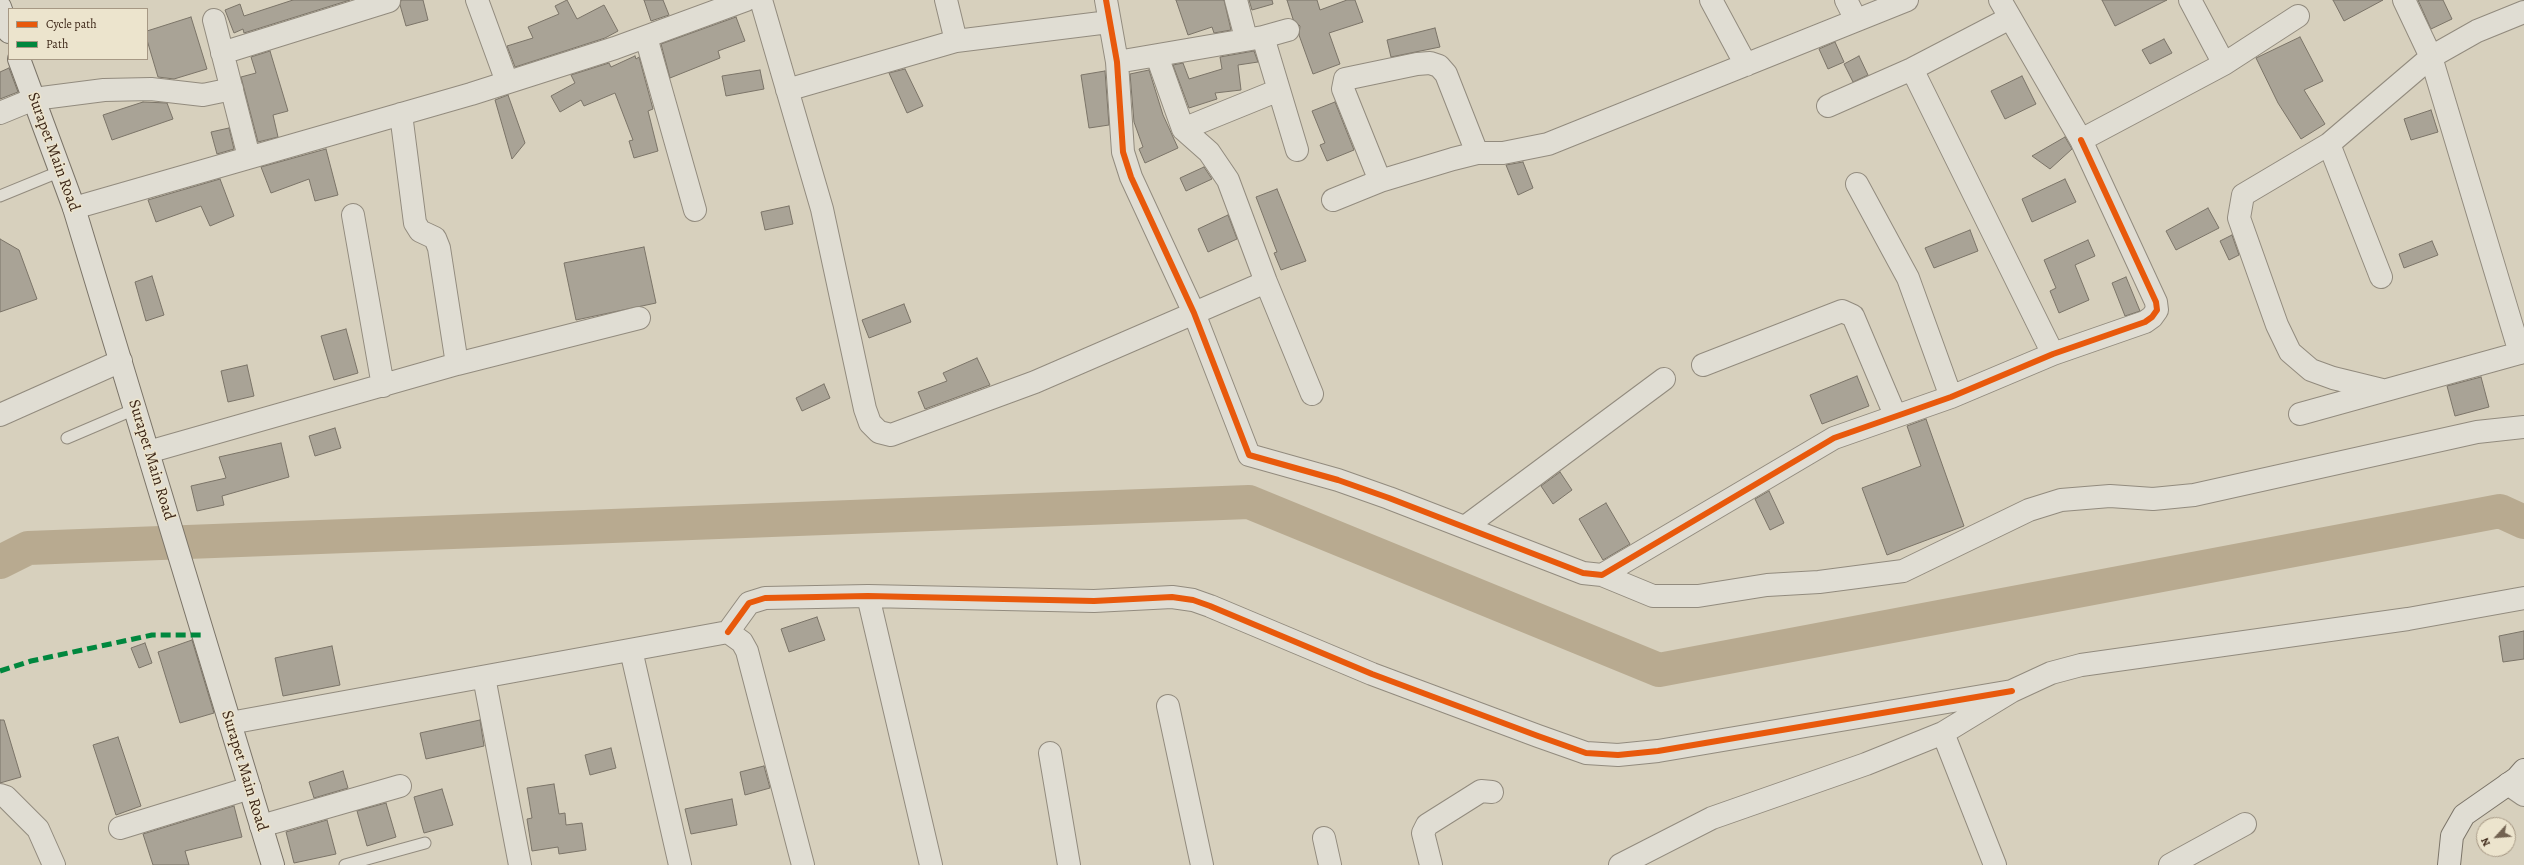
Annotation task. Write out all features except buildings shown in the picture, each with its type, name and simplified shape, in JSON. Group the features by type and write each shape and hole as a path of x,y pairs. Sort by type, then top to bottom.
{"street":[{"path":"477,0 507,82"},
{"path":"74,208 507,82 646,37 701,8 746,0"},
{"path":"761,0 822,209 865,409 870,423 879,432 891,435 1027,385 1266,282"},
{"path":"946,0 956,41"},
{"path":"1106,0 1117,62 1123,152 1131,177 1194,313 1249,455 1338,480 1464,526 1572,570 1602,575 1653,596 1698,596 1767,585 1819,582 1903,571 2029,510 2061,500 2110,496 2153,499 2194,495 2477,432 2524,427"},
{"path":"1236,0 1279,90 1297,150"},
{"path":"1711,0 1746,66"},
{"path":"1846,0 1856,20"},
{"path":"1333,200 1380,181 1477,153 1503,153 1548,144 1746,66 1907,0"},
{"path":"2190,0 2224,64"},
{"path":"2300,414 2382,390 2522,353 2431,57 2404,0"},
{"path":"222,53 389,1"},
{"path":"0,7 8,29"},
{"path":"1602,575 1834,438 1896,415 1951,397 2053,354 2145,322 2157,310 2149,287 2081,140 2005,9 1912,69 1828,106"},
{"path":"2382,390 2333,378 2311,370 2290,352 2277,325 2239,218 2243,195 2329,144 2431,57 2477,31 2524,12"},
{"path":"2081,140 2224,64 2298,16"},
{"path":"214,20 249,157"},
{"path":"787,90 956,41 1109,22"},
{"path":"1117,62 1255,38 1288,30"},
{"path":"646,37 695,210"},
{"path":"1157,56 1183,129 1209,152 1228,180 1266,282 1312,394"},
{"name":"Surapet Main Road","path":"19,60 74,208 273,865"},
{"path":"1380,181 1343,88 1345,79 1417,64 1430,63 1439,66 1446,74 1477,153"},
{"path":"1912,69 2053,354"},
{"path":"0,113 34,99 104,90 151,89 203,95 232,89"},
{"path":"1183,129 1279,90"},
{"path":"401,114 415,223 420,231 435,238 440,248 456,364"},
{"path":"2329,144 2381,277"},
{"path":"1857,184 1908,278 1951,397"},
{"path":"354,215 383,386"},
{"path":"1703,365 1842,311 1854,316 1896,415"},
{"path":"148,452 456,364 639,318"},
{"path":"0,415 120,360"},
{"path":"1464,526 1664,379"},
{"path":"868,596 931,865"},
{"path":"230,723 728,632 744,608 756,600 868,596 1094,601 1172,597 1193,600 1372,674 1538,736 1586,753 1610,755 1658,751 2012,691"},
{"path":"1620,865 1712,818 1866,764 1943,732 2012,691 2051,673 2081,665 2408,620 2524,598"},
{"path":"728,632 742,642 747,652 803,865"},
{"path":"631,650 680,865"},
{"path":"484,677 520,865"},
{"path":"1168,706 1202,865"},
{"path":"1943,732 1995,865"},
{"path":"1050,753 1069,865"},
{"path":"2449,865 2452,836 2464,816 2516,789 2524,770"},
{"path":"261,826 400,786"},
{"path":"120,828 250,788"},
{"path":"1432,865 1423,833 1427,825 1481,791 1492,792"},
{"path":"0,795 6,797 38,830 54,865"},
{"path":"2170,865 2246,824"},
{"path":"1324,838 1330,865"}],"lane":[{"path":"0,196 61,171"},
{"path":"67,438 135,409"},
{"path":"345,865 425,843"}],"waterway":[{"path":"0,562 28,548 1249,502 1659,670 2500,511 2524,522"}],"marked path":[{"path":"0,671 31,661 152,635 203,635"}],"cycle path":[{"path":"1106,0 1117,62 1123,152 1131,177 1194,313 1249,455 1338,480 1389,498 1583,573 1602,575 1834,438 1951,397 2053,354 2145,322 2152,317 2157,310 2156,302 2081,140"},
{"path":"728,632 749,603 765,598 868,596 1094,601 1172,597 1193,600 1210,606 1372,674 1538,736 1586,753 1618,755 1658,751 2012,691"}]}
